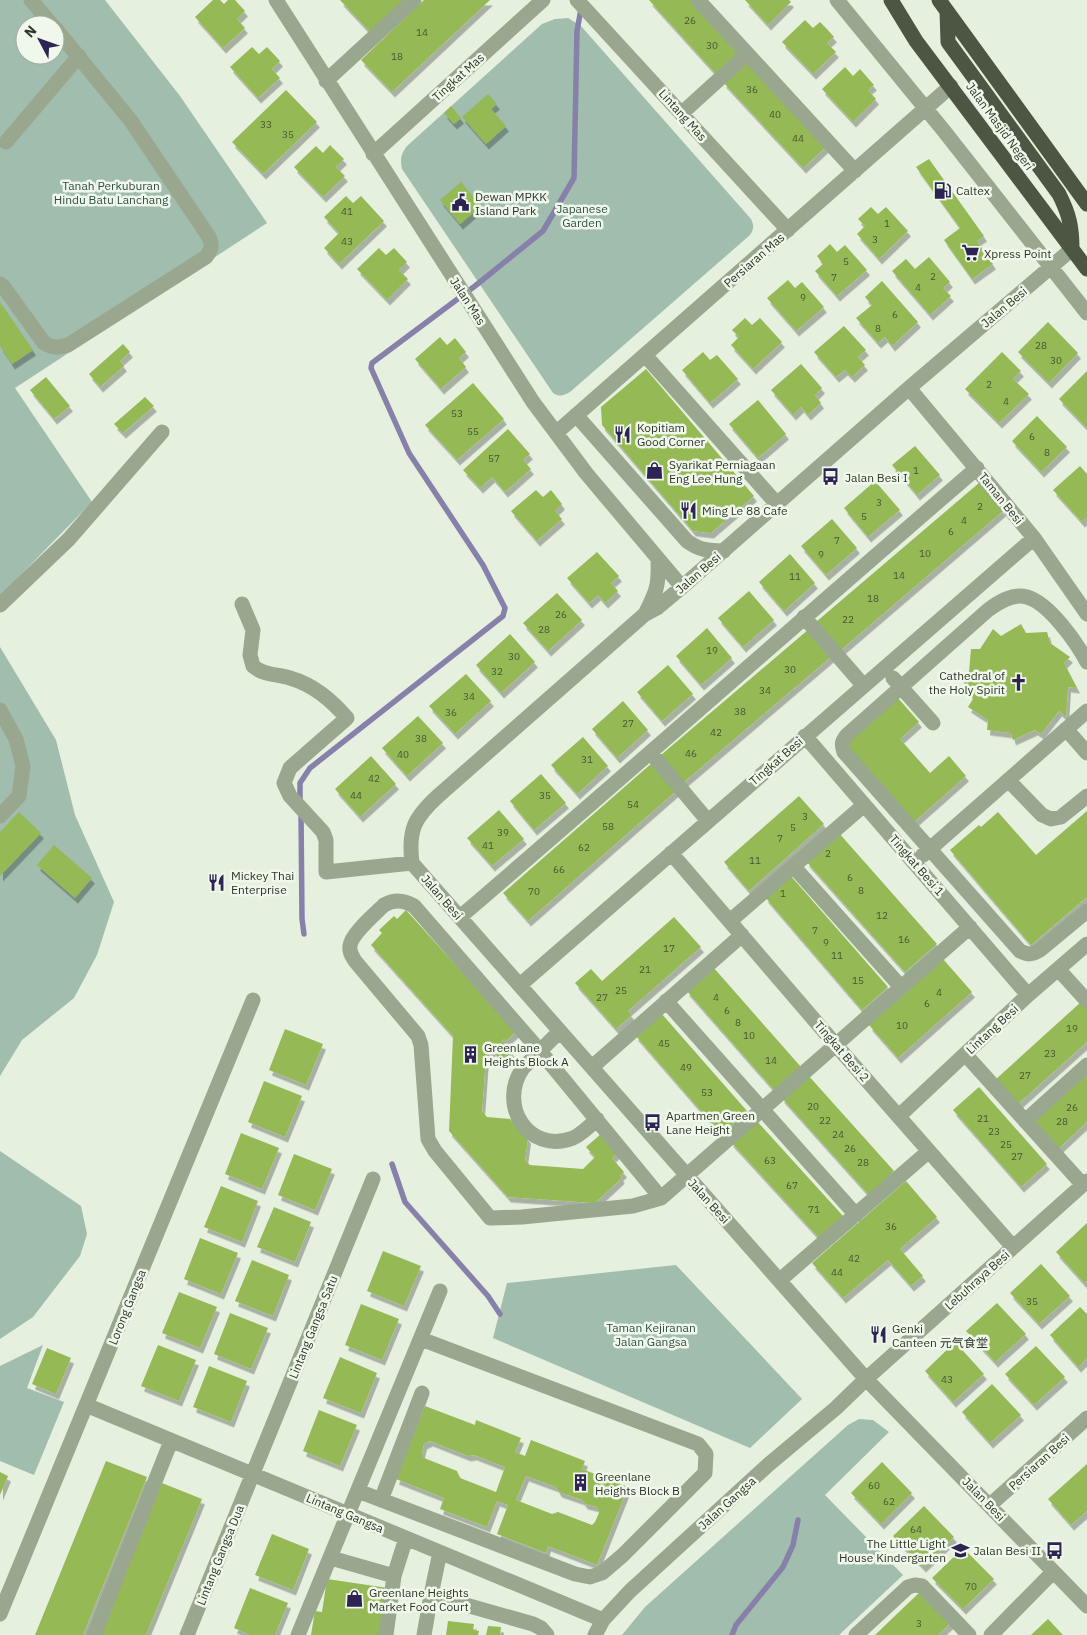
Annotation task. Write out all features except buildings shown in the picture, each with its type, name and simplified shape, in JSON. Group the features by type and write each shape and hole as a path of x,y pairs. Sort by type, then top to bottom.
{"highway":[{"name":"Jalan Masjid Negeri","path":"891,0 916,41 1087,269"},
{"name":"Jalan Masjid Negeri","path":"943,5 1087,204"},
{"path":"943,5 948,42 1059,194 1072,226 1072,249"}],"street":[{"path":"31,0 44,15"},
{"path":"326,81 414,0"},
{"name":"Tingkat Mas","path":"373,154 543,0"},
{"name":"Lintang Mas","path":"577,0 788,230"},
{"path":"698,0 855,171"},
{"path":"837,0 1087,313"},
{"name":"Jalan Mas","path":"277,1 326,81 533,402 586,473 682,587"},
{"path":"0,284 44,343 59,348 76,340 206,257 210,252 212,244 209,237 131,121 65,40"},
{"path":"682,113 747,54"},
{"path":"6,142 79,56"},
{"name":"Persiaran Mas","path":"556,433 951,86"},
{"name":"Jalan Besi","path":"1072,249 682,587 657,608 644,615 428,806 419,816 410,844 412,863 866,1379 1087,1606"},
{"path":"645,355 777,504"},
{"name":"Taman Besi","path":"910,388 1034,538 1087,614"},
{"path":"576,415 687,541 706,552 724,551"},
{"path":"0,605 69,538 162,432"},
{"path":"460,918 977,468"},
{"name":"Tingkat Besi","path":"520,985 1034,538"},
{"path":"644,615 654,596 659,580 658,558"},
{"path":"1087,662 1073,640 1050,612 1039,603 1027,597 1012,597 988,610 897,683 848,735 843,741 842,746 844,752 1015,945 1027,954 1033,954 1040,950 1087,911"},
{"path":"242,604 253,630 250,655 253,666 262,672 291,678 319,691 331,700 347,718 290,768 284,783 290,796 323,832 326,840 326,872 412,863"},
{"path":"804,617 863,685"},
{"path":"897,683 933,724"},
{"path":"0,710 16,739 23,766 19,796 0,816"},
{"path":"915,862 1087,711"},
{"path":"1066,729 1087,753"},
{"name":"Tingkat Besi 1","path":"805,736 1028,995"},
{"path":"651,753 708,821"},
{"path":"1009,780 1042,816 1051,820 1061,817 1087,796"},
{"path":"730,922 864,805"},
{"name":"Tingkat Besi 2","path":"671,853 1013,1248"},
{"path":"794,867 901,987"},
{"path":"661,1198 540,1051 414,906 399,900 384,905 352,938 351,954 355,961 418,1036 421,1044 428,1139 435,1152 490,1218 522,1217 633,1206 661,1198 970,927"},
{"path":"592,1067 742,935"},
{"name":"Lintang Besi","path":"899,1116 1028,995 1087,944"},
{"path":"1058,969 1087,1001"},
{"name":"Lorong Gangsa","path":"0,1614 253,1000"},
{"path":"666,1001 856,1216"},
{"path":"560,1032 518,1075 513,1088 512,1100 515,1112 522,1124 538,1137 555,1141 579,1135 597,1119"},
{"path":"965,1054 1025,1121 1085,1183"},
{"path":"1025,1121 1087,1065"},
{"path":"780,1280 929,1151"},
{"name":"Lintang Gangsa Satu","path":"253,1474 373,1179"},
{"name":"Lebuhraya Besi","path":"866,1379 1085,1183"},
{"path":"298,1635 440,1291"},
{"path":"358,1491 575,1574 590,1577 602,1573 623,1556 705,1472 706,1454 698,1444 420,1339"},
{"name":"Jalan Gangsa","path":"595,1635 603,1620 630,1591 768,1465 836,1408 866,1379"},
{"path":"381,1500 422,1393"},
{"name":"Lintang Gangsa","path":"86,1405 603,1620"},
{"name":"Persiaran Besi","path":"990,1505 1087,1418"},
{"path":"94,1635 172,1441"},
{"name":"Lintang Gangsa Dua","path":"187,1635 253,1474"},
{"path":"386,1635 394,1576 406,1538"},
{"path":"424,1635 440,1552"},
{"path":"331,1558 394,1576"},
{"path":"991,1635 1053,1572"},
{"path":"856,1635 908,1587 915,1585 922,1586 968,1635"},
{"path":"431,1595 533,1624 541,1628 547,1635"}],"green space":[{"name":"Tanah Perkuburan Hindu Batu Lanchang","path":"0,0 105,0 180,96 267,223 15,388 92,502 0,596"},
{"name":"Japanese Garden","path":"568,18 581,26 751,219 753,227 750,235 570,392 560,395 553,393 402,169 401,159 407,146 542,24 555,19"},
{"path":"0,647 56,740 75,815 114,902 97,955 74,998 22,1040 0,1076"},
{"path":"0,1151 81,1206 87,1234 80,1256 33,1317 0,1339"},
{"name":"Taman Kejiranan Jalan Gangsa","path":"676,1265 802,1399 750,1448 493,1338 507,1283"},
{"path":"43,1345 27,1388 64,1402 34,1475 0,1461 0,1366"},
{"path":"859,1419 873,1420 889,1432 825,1495 903,1575 839,1635 622,1635 645,1607 848,1425"}],"waterway":[{"path":"300,802 300,783 310,768 503,616 505,608 483,565 409,453 371,368 372,363 475,286 543,231 574,178 577,31 581,9"},
{"path":"301,811 302,919 304,934"},
{"path":"392,1164 405,1202 488,1296 500,1314"},
{"path":"732,1635 736,1625 783,1567 793,1545 798,1520"}],"place":[{"name":"Caltex","path":"942,190"},
{"name":"Dewan MPKK Island Park","path":"461,203"},
{"name":"Xpress Point","path":"970,253"},
{"name":"Kopitiam Good Corner","path":"623,434"},
{"name":"Syarikat Perniagaan Eng Lee Hung","path":"655,471"},
{"name":"Jalan Besi I","path":"831,477"},
{"name":"Ming Le 88 Cafe","path":"688,510"},
{"name":"Cathedral of the Holy Spirit","path":"1019,682"},
{"name":"Mickey Thai Enterprise","path":"217,882"},
{"name":"Greenlane Heights Block A","path":"470,1054"},
{"name":"Apartmen Green Lane Height","path":"652,1122"},
{"name":"Genki Canteen 元气食堂","path":"878,1335"},
{"name":"Greenlane Heights Block B","path":"581,1483"},
{"name":"The Little Light House Kindergarten","path":"960,1550"},
{"name":"Jalan Besi II","path":"1055,1550"},
{"name":"Greenlane Heights Market Food Court","path":"355,1599"}]}
